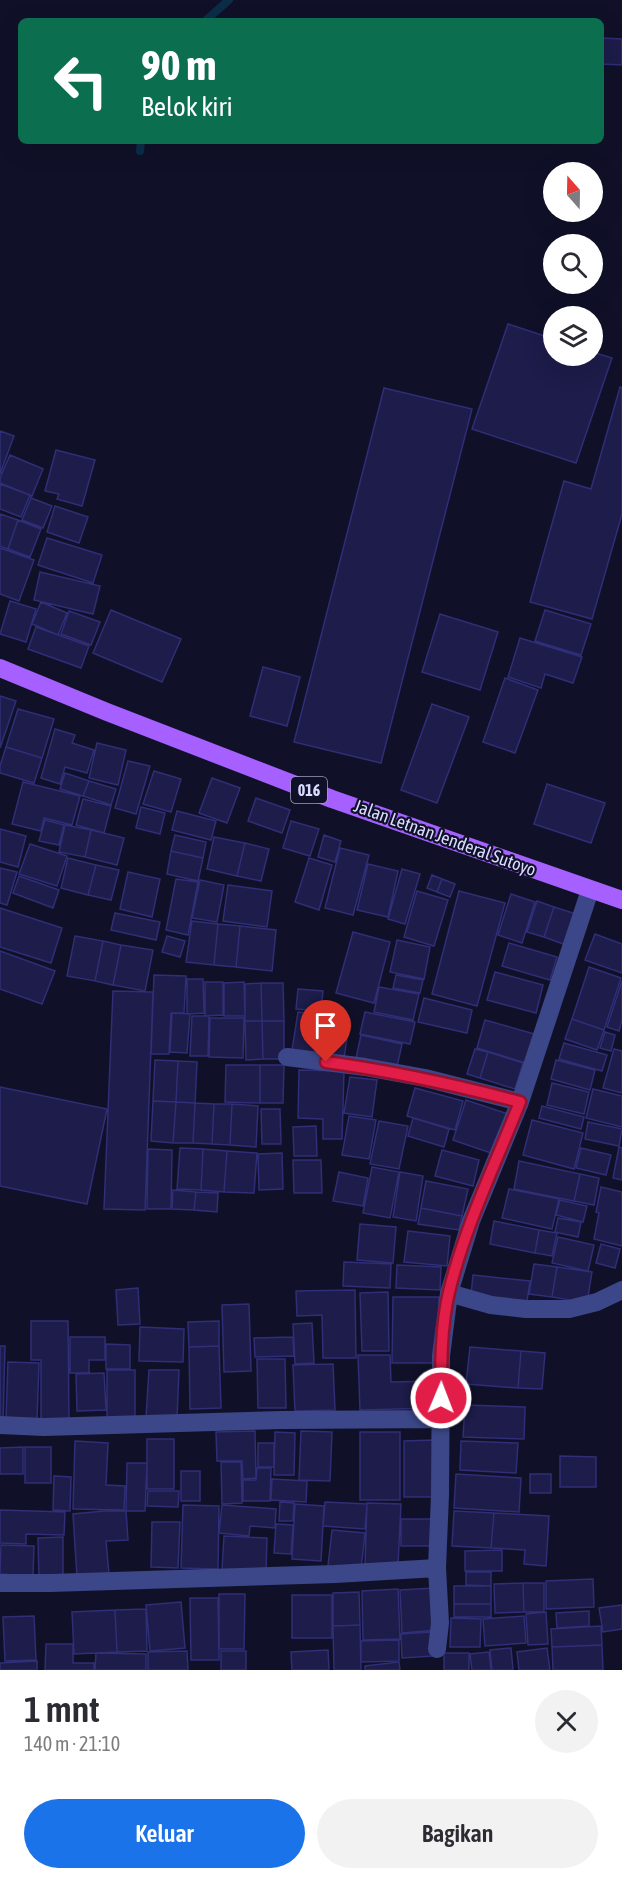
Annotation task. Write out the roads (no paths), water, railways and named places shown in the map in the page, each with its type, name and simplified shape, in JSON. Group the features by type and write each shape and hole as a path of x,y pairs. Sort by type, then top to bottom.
{"main road":[{"name":"Jalan Letnan Jenderal Sutoyo","path":"0,668 107,712 332,798 622,900"}],"street":[{"path":"438,1649 440,1623 437,1568 441,1356 449,1293 471,1221 520,1102 590,890"},
{"path":"287,1058 365,1067 425,1078 520,1102"},
{"path":"449,1293 491,1305 526,1309 569,1309 597,1302 622,1290"},
{"path":"0,1425 44,1427 282,1420 440,1419"},
{"path":"0,1582 50,1583 335,1574 437,1568"}],"waterway":[{"path":"208,18 229,0"},
{"path":"140,151 141,144"}]}
